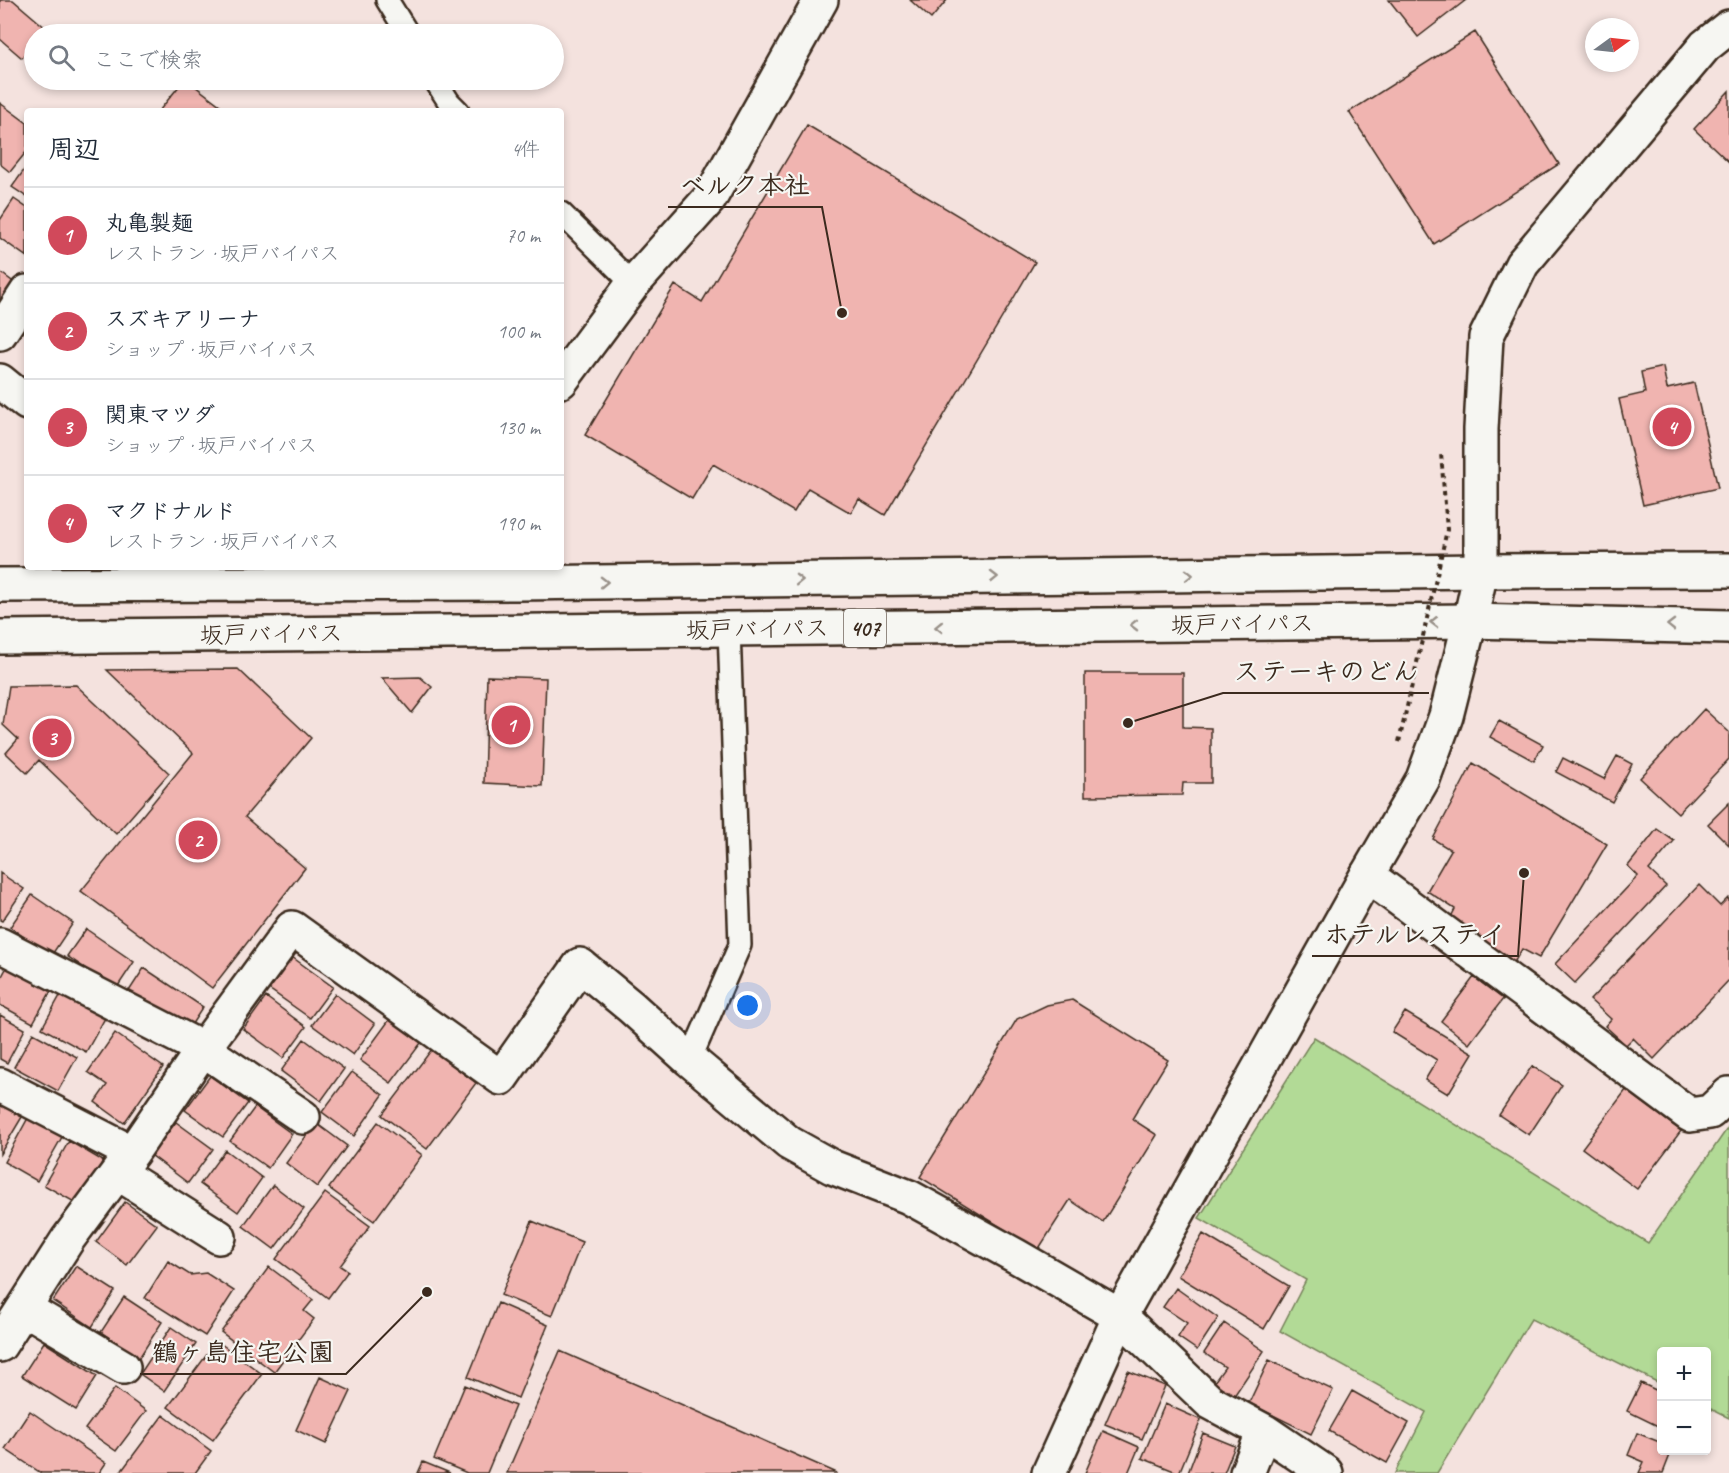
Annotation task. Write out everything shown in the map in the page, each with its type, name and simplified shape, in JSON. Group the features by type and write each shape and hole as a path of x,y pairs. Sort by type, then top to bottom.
{"main road":[{"path":"564,377 633,284 710,198 822,0"},
{"path":"1049,1473 1120,1316 1423,779 1446,716 1481,571 1481,429 1486,337 1522,264 1705,46 1729,27"},
{"path":"0,333 24,297"},
{"path":"0,381 24,400"},
{"name":"坂戸バイパス","path":"0,585 208,576 1729,570"},
{"name":"坂戸バイパス","path":"0,637 1470,621 1729,627"},
{"path":"1367,875 1690,1115 1710,1112 1729,1094"},
{"path":"0,1345 68,1239 125,1163 203,1050 292,928 501,1078 580,965 789,1143 832,1167 909,1197 1120,1316 1210,1402 1264,1431 1326,1473"},
{"path":"0,945 203,1050 303,1117"},
{"path":"0,1085 125,1163 219,1237"},
{"path":"24,1308 123,1367"},
{"path":"1247,1473 1264,1431"}],"lane":[{"path":"387,0 402,24"},
{"path":"441,90 455,108"},
{"path":"564,216 633,284"},
{"path":"690,1060 740,945 729,629"}],"path":[{"path":"1399,742 1446,530 1441,453"}],"green space":[{"path":"1314,1037 1648,1243 1729,1126 1729,1418 1711,1409 1711,1347 1657,1347 1657,1382 1531,1319 1437,1473 1395,1473 1426,1412 1280,1331 1306,1280 1199,1218"}],"building":[{"path":"0,0 13,0 41,24 24,24 24,56 22,58 0,39"},
{"path":"910,0 947,0 931,19"},
{"path":"1389,0 1466,0 1418,37"},
{"path":"1475,32 1559,164 1434,244 1349,112"},
{"path":"176,90 200,90 221,106 219,108 161,108"},
{"path":"1729,91 1729,162 1694,129"},
{"path":"0,103 24,121 24,155 10,172 0,164"},
{"path":"807,125 1035,262 885,515 859,499 851,513 808,488 794,512 713,464 692,499 585,435 675,285 702,302"},
{"path":"24,170 24,195 12,187"},
{"path":"14,199 24,206 24,255 0,238 0,220"},
{"path":"0,272 16,284 0,305"},
{"path":"1663,367 1667,389 1694,383 1718,488 1643,505 1619,399 1645,393 1641,372"},
{"path":"238,669 311,738 245,817 305,868 212,988 81,891 193,753 107,670"},
{"path":"1085,673 1183,673 1183,727 1211,728 1211,783 1183,783 1182,795 1085,796"},
{"path":"487,676 546,678 542,786 484,783"},
{"path":"420,677 432,687 412,713 382,678"},
{"path":"76,685 169,773 116,834 39,760 27,773 6,753 18,739 3,725 9,686"},
{"path":"1704,709 1729,732 1729,759 1678,813 1640,778"},
{"path":"1499,721 1543,745 1534,761 1490,737"},
{"path":"1617,756 1632,764 1612,802 1556,772 1563,758 1604,779"},
{"path":"1473,763 1607,844 1539,958 1522,949 1512,966 1450,919 1455,909 1427,891 1451,850 1433,839"},
{"path":"1729,803 1729,845 1708,824"},
{"path":"1657,829 1674,841 1649,870 1666,886 1575,983 1555,964 1638,876 1628,866"},
{"path":"0,873 24,889 2,921 0,920"},
{"path":"1699,885 1720,906 1728,898 1729,900 1729,980 1654,1059 1633,1038 1626,1045 1605,1026 1611,1019 1590,1000"},
{"path":"32,895 73,923 51,956 10,927"},
{"path":"86,929 134,962 116,989 67,956"},
{"path":"292,957 333,987 310,1018 269,989"},
{"path":"8,965 52,989 33,1023 0,1005 0,980"},
{"path":"144,968 203,1007 188,1030 129,991"},
{"path":"1474,977 1503,999 1469,1044 1441,1021"},
{"path":"61,994 105,1018 86,1052 42,1028"},
{"path":"335,994 375,1024 353,1055 312,1025"},
{"path":"266,997 306,1027 283,1058 243,1029"},
{"path":"1072,1000 1168,1060 1132,1119 1157,1135 1103,1222 1070,1200 1038,1250 920,1177 1017,1019 1047,1005"},
{"path":"1405,1012 1473,1053 1448,1094 1425,1080 1437,1060 1392,1032"},
{"path":"0,1015 25,1029 7,1063 0,1059"},
{"path":"390,1019 421,1043 391,1083 360,1060"},
{"path":"33,1033 77,1057 58,1091 14,1067"},
{"path":"115,1033 163,1067 124,1123 95,1102 107,1085 88,1072"},
{"path":"304,1039 344,1069 321,1101 281,1071"},
{"path":"432,1049 476,1083 427,1149 382,1115"},
{"path":"1532,1066 1562,1085 1529,1135 1499,1115"},
{"path":"352,1072 383,1095 354,1136 322,1112"},
{"path":"210,1076 248,1103 223,1137 185,1110"},
{"path":"1626,1090 1681,1131 1637,1189 1582,1148"},
{"path":"0,1104 22,1117 0,1154"},
{"path":"255,1107 292,1134 268,1168 230,1141"},
{"path":"28,1118 62,1137 37,1181 4,1162"},
{"path":"176,1122 213,1149 188,1183 151,1155"},
{"path":"378,1122 422,1155 374,1221 329,1188"},
{"path":"316,1123 347,1146 317,1187 286,1163"},
{"path":"69,1141 103,1161 78,1204 44,1185"},
{"path":"225,1150 262,1178 238,1212 200,1184"},
{"path":"273,1185 304,1209 274,1249 243,1226"},
{"path":"325,1193 370,1226 340,1266 348,1271 328,1298 276,1259"},
{"path":"125,1202 157,1225 127,1265 96,1242"},
{"path":"532,1221 582,1242 552,1316 501,1295"},
{"path":"1203,1234 1289,1286 1264,1329 1178,1276"},
{"path":"168,1261 190,1275 206,1273 234,1291 205,1336 145,1298"},
{"path":"76,1266 115,1291 92,1327 53,1301"},
{"path":"269,1267 313,1300 304,1311 314,1319 274,1372 221,1332"},
{"path":"1176,1288 1218,1318 1197,1350 1178,1337 1187,1323 1163,1307"},
{"path":"124,1297 162,1322 139,1358 101,1332"},
{"path":"498,1303 548,1325 518,1398 468,1377"},
{"path":"1224,1323 1264,1351 1234,1396 1214,1382 1225,1367 1204,1353"},
{"path":"171,1327 196,1344 164,1391 140,1374"},
{"path":"217,1341 262,1374 213,1440 168,1407"},
{"path":"44,1342 97,1376 76,1410 22,1376"},
{"path":"560,1351 837,1473 507,1473"},
{"path":"1269,1360 1333,1390 1311,1434 1249,1403"},
{"path":"1128,1371 1165,1386 1142,1439 1105,1424"},
{"path":"320,1377 351,1391 326,1444 296,1430"},
{"path":"1641,1383 1657,1391 1657,1426 1627,1411"},
{"path":"465,1385 515,1406 487,1473 467,1473 434,1459"},
{"path":"115,1388 146,1411 116,1451 85,1429"},
{"path":"1352,1391 1409,1423 1387,1463 1329,1431"},
{"path":"1165,1404 1201,1420 1179,1473 1142,1458"},
{"path":"30,1411 106,1463 99,1473 41,1473 5,1449"},
{"path":"163,1415 211,1451 195,1473 120,1473"},
{"path":"1103,1431 1139,1447 1128,1473 1085,1473"},
{"path":"1203,1433 1235,1446 1224,1473 1188,1473"},
{"path":"1637,1433 1657,1441 1657,1455 1670,1455 1663,1473 1639,1473 1644,1462 1628,1455"},
{"path":"423,1462 450,1473 418,1473"}],"place":[{"name":"ベルク本社","path":"842,313"},
{"name":"マクドナルド","path":"1672,427"},
{"name":"ステーキのどん","path":"1128,723"},
{"name":"丸亀製麺","path":"511,725"},
{"name":"関東マツダ","path":"52,738"},
{"name":"スズキアリーナ","path":"198,840"},
{"name":"ホテルレステイ","path":"1524,873"},
{"name":"鶴ヶ島住宅公園","path":"427,1292"}]}
